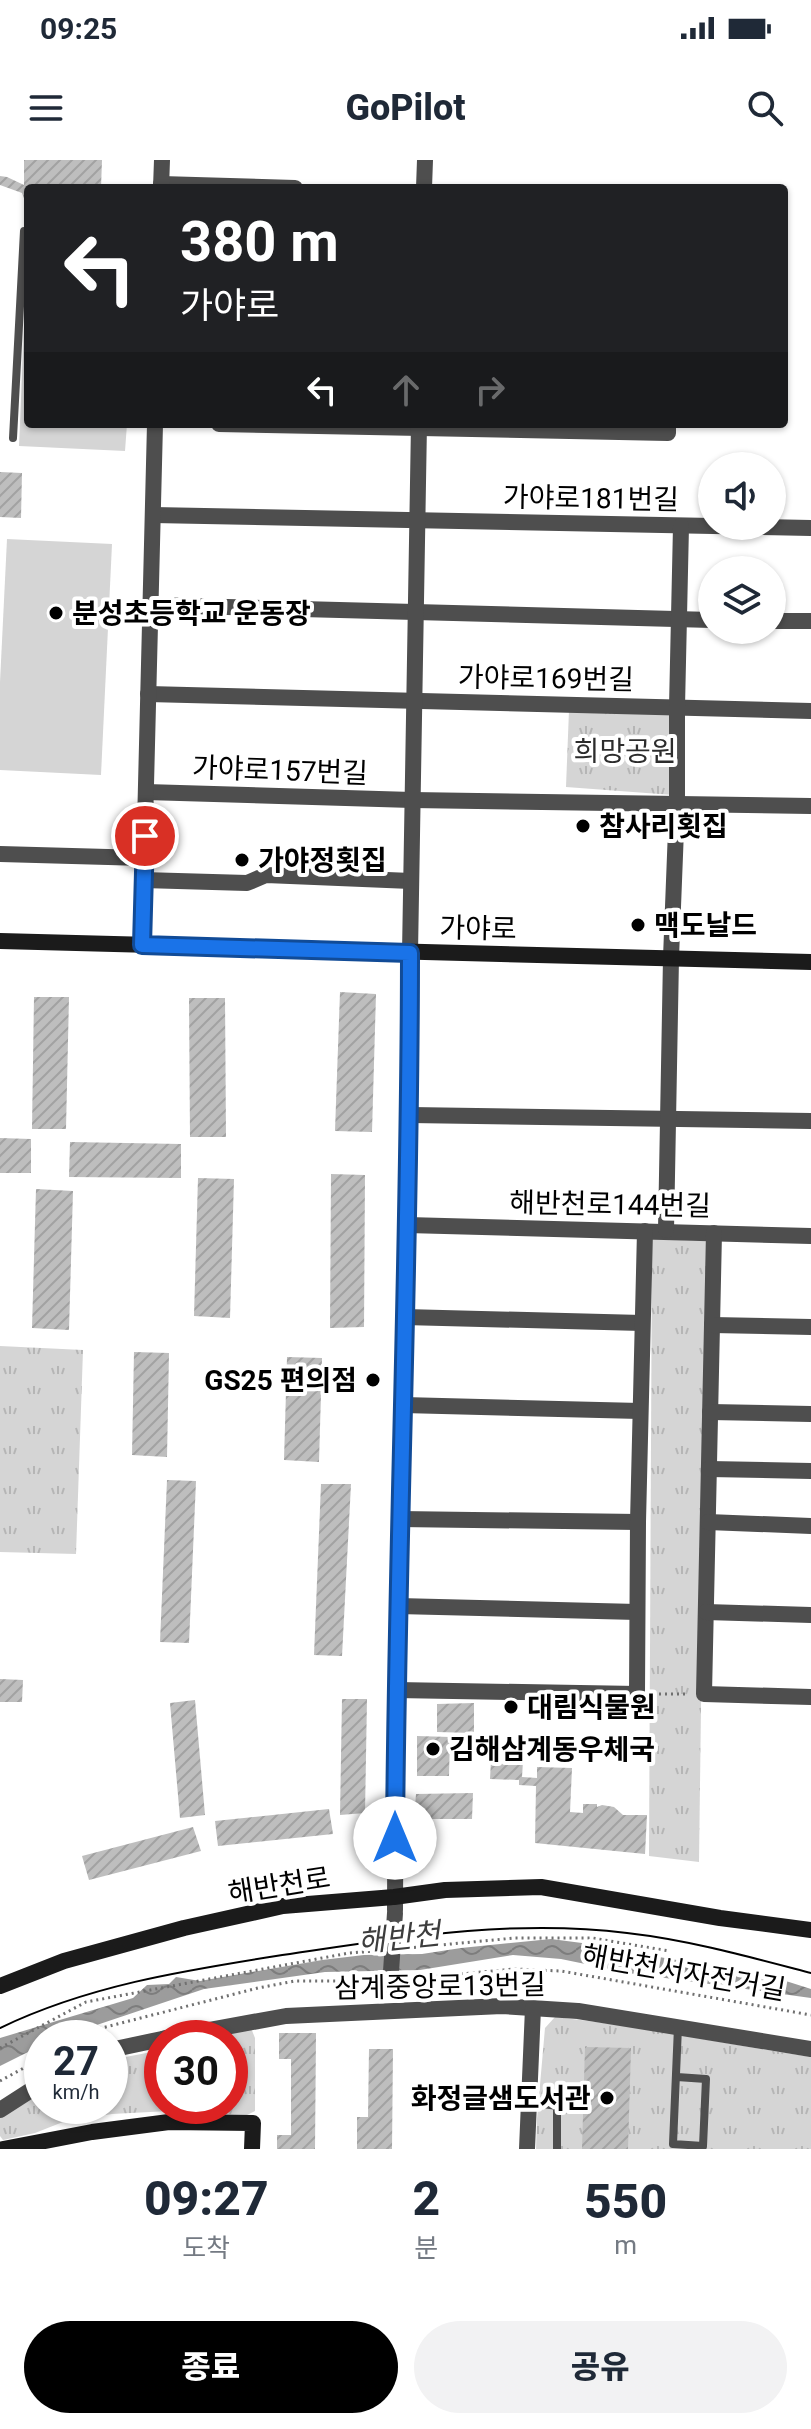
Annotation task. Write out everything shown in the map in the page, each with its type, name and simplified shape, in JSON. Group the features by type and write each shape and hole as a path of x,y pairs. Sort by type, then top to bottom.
{"street":[{"path":"161,184 162,160"},
{"path":"424,184 425,160"},
{"path":"142,945 155,428"},
{"path":"389,2011 395,1905 399,1519 410,1115 419,428"},
{"path":"585,428 668,429"},
{"path":"153,515 417,521"},
{"name":"가야로181번길","path":"417,521 811,528"},
{"path":"666,1230 681,526"},
{"path":"151,605 698,620"},
{"path":"786,621 811,621"},
{"path":"148,694 414,701"},
{"name":"가야로169번길","path":"414,701 677,707"},
{"path":"677,707 811,711"},
{"name":"가야로157번길","path":"146,792 412,800"},
{"path":"412,800 811,806"},
{"path":"0,854 144,858"},
{"path":"143,880 247,883 266,875 411,881"},
{"name":"가야로","path":"0,941 811,962"},
{"path":"410,1115 811,1121"},
{"name":"해반천로144번길","path":"407,1225 811,1236"},
{"path":"396,1690 637,1694 645,1231"},
{"path":"714,1233 704,1694 811,1697"},
{"path":"404,1317 642,1323"},
{"path":"712,1325 811,1327"},
{"path":"403,1405 640,1411"},
{"path":"710,1412 811,1414"},
{"path":"709,1469 811,1471"},
{"path":"399,1519 638,1522"},
{"path":"708,1522 811,1526"},
{"path":"398,1606 637,1612"},
{"path":"706,1612 811,1615"},
{"name":"해반천로","path":"0,1986 64,1961 184,1928 283,1906 395,1905 445,1890 541,1887 720,1918 811,1930"},
{"name":"삼계중앙로13번길","path":"248,2023 286,2016 502,2006 578,2011 811,2049"},
{"path":"527,2149 533,2008"},
{"path":"0,2110 24,2095"},
{"path":"3,2149 92,2132 169,2122 253,2123 252,2149"}],"lane":[{"path":"13,438 24,231"},
{"path":"677,2077 706,2079 703,2146 673,2144 678,2027"},
{"path":"529,2102 557,2106 557,2149"}],"path":[{"path":"637,1694 704,1694"},
{"path":"394,1949 515,1938 592,1938 669,1951"},
{"path":"0,2048 86,2002 349,1953 379,1951"},
{"name":"해반천서자전거길","path":"128,2022 295,1981 391,1982 514,1969 561,1971 811,2015"},
{"path":"0,2081 24,2068"}],"green space":[{"path":"24,329 24,428 127,428 125,451 19,446"},
{"name":"분성초등학교 운동장","path":"7,539 112,544 101,775 0,770 0,682"},
{"name":"희망공원","path":"569,710 674,712 673,795 566,787"},
{"path":"652,1239 707,1241 699,1862 649,1856"},
{"path":"0,1346 83,1350 76,1554 0,1552"},
{"path":"555,2017 811,2057 811,2149 536,2149 545,2028"},
{"path":"251,2028 255,2038 255,2111 248,2114 248,2029"},
{"path":"144,2053 144,2112 128,2113 128,2057"},
{"path":"24,2099 24,2124 58,2124 3,2140 0,2136 0,2113"}],"water":[{"name":"해반천","path":"551,1939 644,1951 659,1957 767,1975 811,1989 811,1998 629,1973 561,1959 513,1955 420,1970 325,1972 204,1989 112,2020 60,2020 133,1998 147,1985 169,1984 176,1977 200,1981 322,1960 364,1955 422,1954"},
{"name":"해반천","path":"24,2031 24,2054 0,2066 0,2038"}],"building":[{"path":"24,160 102,160 101,184 24,184"},
{"path":"0,176 24,185 24,198 22,193 0,185"},
{"path":"0,472 22,473 21,518 0,517"},
{"path":"340,992 376,994 372,1132 335,1131"},
{"path":"34,997 69,997 66,1129 32,1129"},
{"path":"189,998 225,998 226,1137 190,1137"},
{"path":"0,1138 31,1139 31,1173 0,1173"},
{"path":"70,1142 181,1144 181,1178 69,1177"},
{"path":"331,1174 365,1175 364,1327 330,1328"},
{"path":"198,1178 234,1179 230,1318 194,1316"},
{"path":"36,1189 73,1191 69,1330 32,1328"},
{"path":"134,1352 169,1353 167,1457 132,1455"},
{"path":"287,1357 322,1358 319,1462 284,1460"},
{"path":"167,1480 196,1481 189,1643 160,1642"},
{"path":"321,1484 351,1484 342,1656 314,1655"},
{"path":"0,1679 23,1680 22,1702 0,1702"},
{"path":"342,1699 367,1699 365,1813 340,1815"},
{"path":"195,1700 205,1815 180,1818 170,1703"},
{"path":"474,1703 474,1733 437,1732 437,1704"},
{"name":"김해삼계동우체국","path":"417,1736 450,1737 449,1776 417,1776"},
{"path":"491,1760 523,1761 522,1777 537,1778 537,1767 572,1768 570,1812 583,1813 583,1804 597,1804 597,1807 614,1807 623,1815 647,1815 645,1854 535,1843 536,1786 519,1785 519,1780 490,1779"},
{"path":"473,1793 472,1819 431,1819 429,1833 413,1832 416,1794"},
{"path":"329,1809 333,1834 218,1846 215,1821"},
{"path":"193,1827 201,1851 89,1880 82,1856"},
{"path":"279,2033 316,2033 315,2149 277,2149 277,2135 291,2135 291,2059 279,2059"},
{"name":"화정글샘도서관","path":"585,2047 631,2048 628,2149 582,2149"},
{"path":"369,2049 393,2049 392,2149 357,2149 357,2117 368,2117"}],"tram line":[{"path":"0,2028 66,2001 170,1974 363,1943 495,1929 583,1929 650,1936 811,1973"}],"place":[{"name":"분성초등학교 운동장","path":"56,613"},
{"name":"참사리횟집","path":"583,826"},
{"name":"가야정횟집","path":"242,860"},
{"name":"맥도날드","path":"638,925"},
{"name":"GS25 편의점","path":"373,1380"},
{"name":"대림식물원","path":"511,1707"},
{"name":"김해삼계동우체국","path":"433,1749"},
{"name":"화정글샘도서관","path":"607,2098"}],"route":[{"path":"145,836 142,945 410,953 410,1115 399,1519 395,1838"}]}
